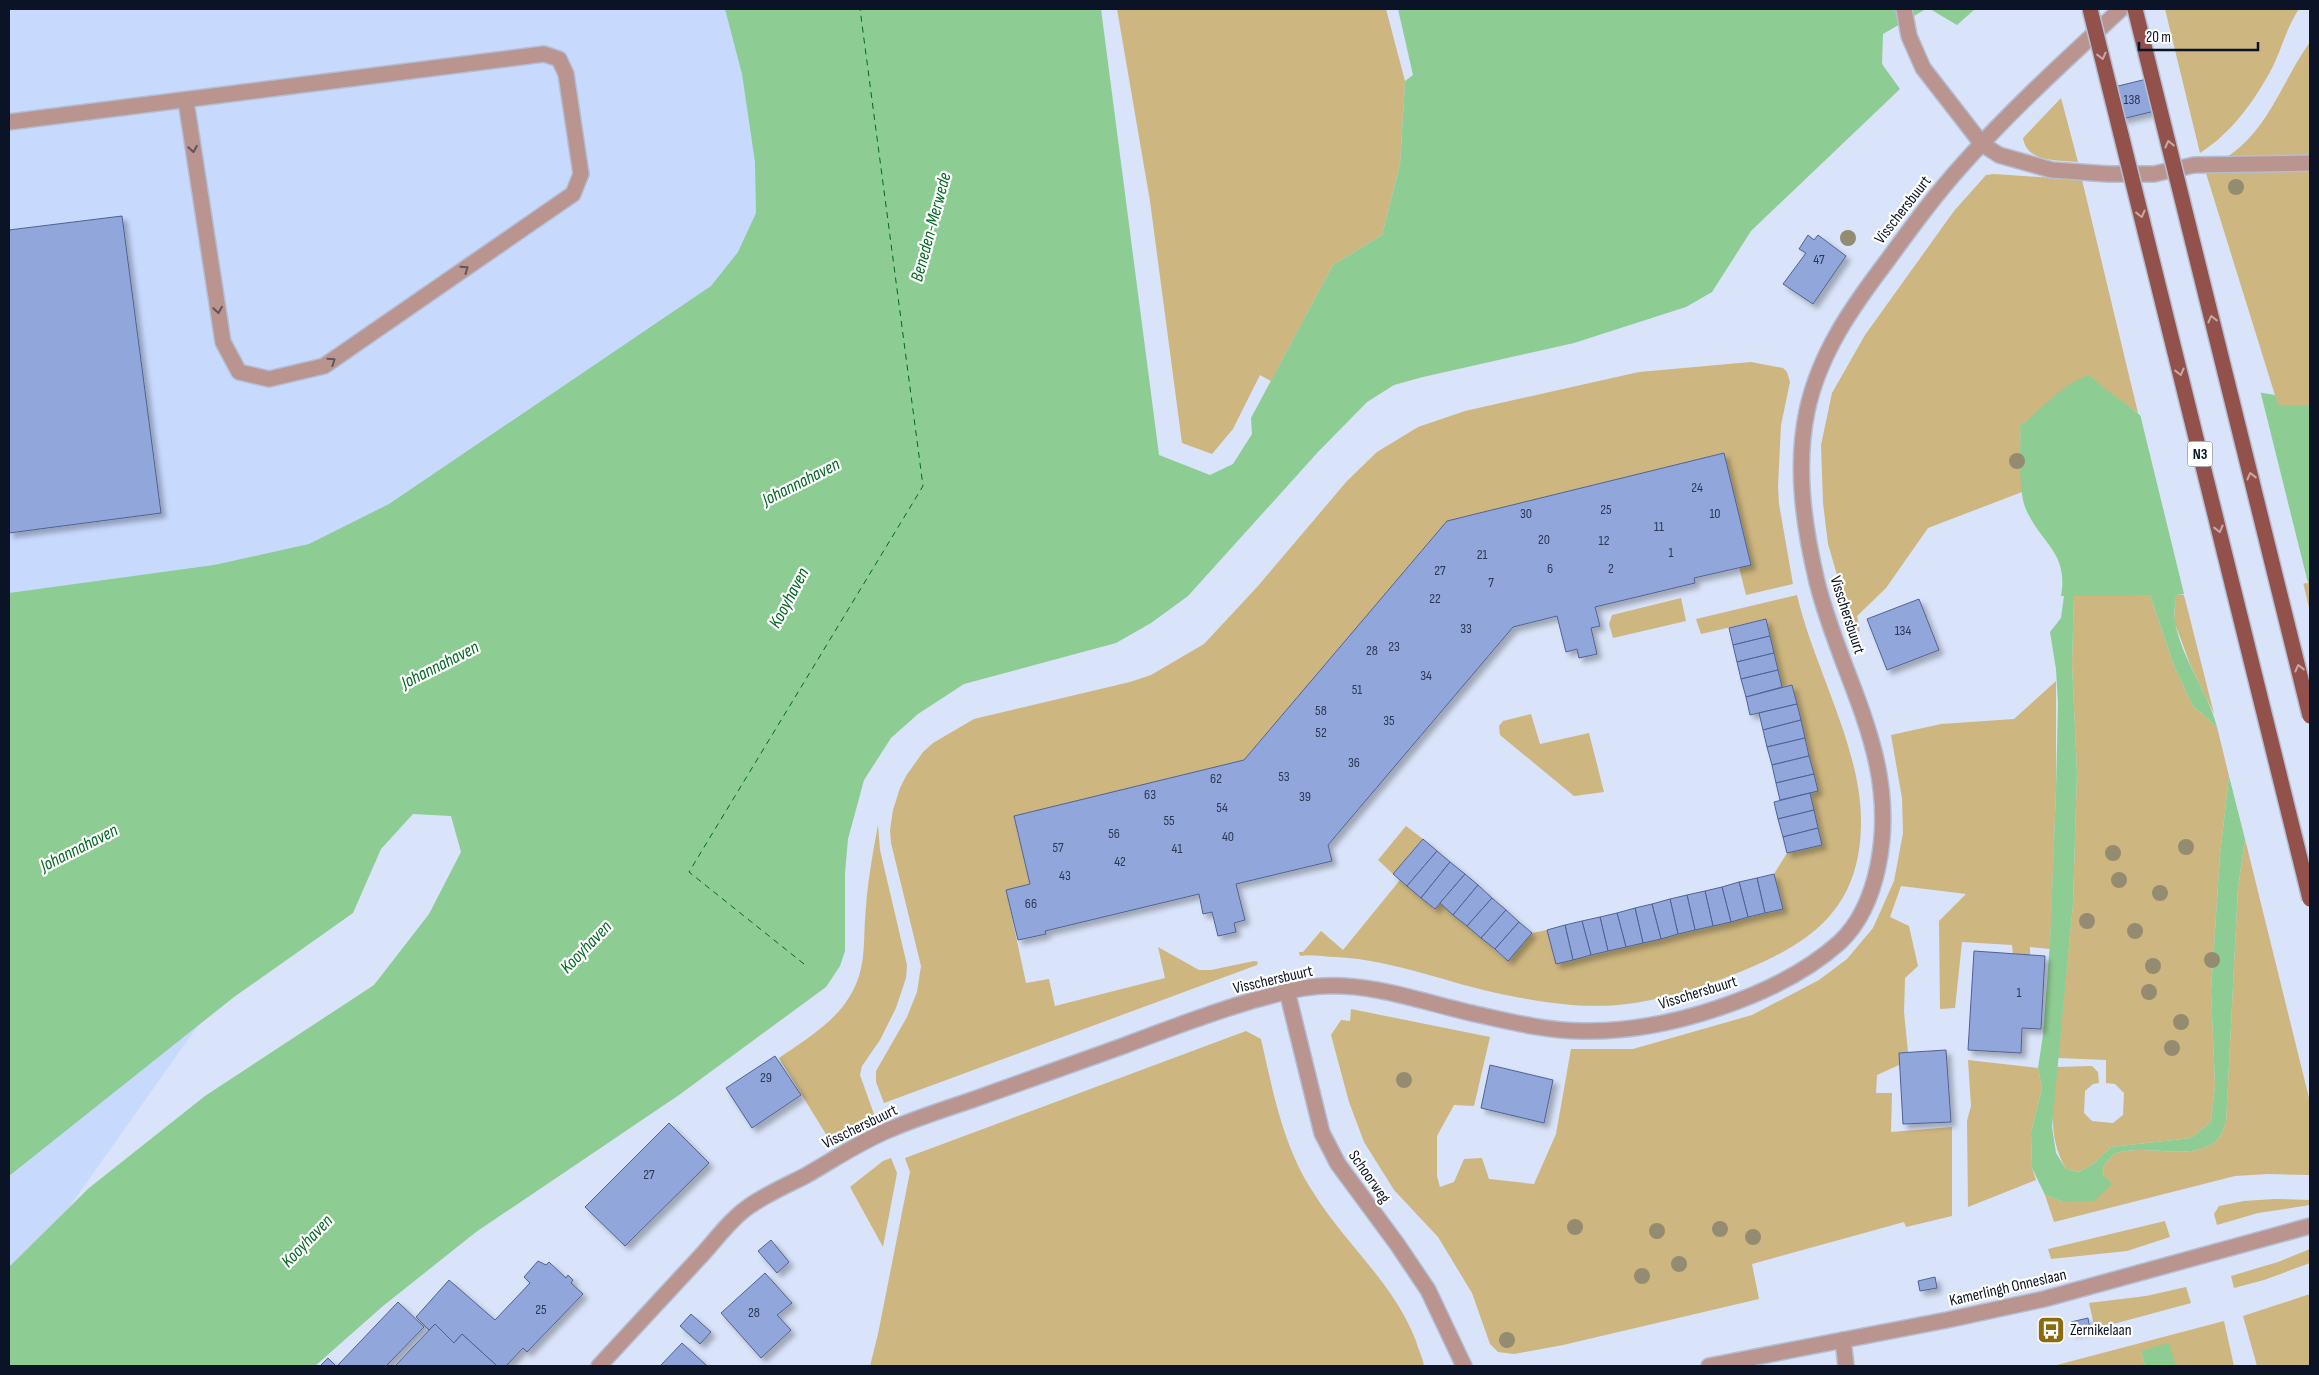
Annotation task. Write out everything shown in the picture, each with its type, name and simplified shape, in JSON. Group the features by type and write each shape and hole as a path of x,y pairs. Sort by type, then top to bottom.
{"main road":[{"name":"N3","path":"2090,9 2310,899"},
{"path":"2135,9 2310,716"}],"street":[{"path":"1904,9 1909,36 1923,68 1982,144 1999,155 2052,170 2108,174 2154,174 2194,165 2310,163"},
{"name":"Visschersbuurt","path":"599,1366 746,1208 887,1130 1226,1008 1288,991 1323,986 1357,987 1480,1015 1560,1030 1590,1032 1625,1029 1666,1022 1710,1010 1751,995 1796,974 1841,940 1859,918 1873,891 1883,840 1884,798 1879,767 1870,735 1826,613 1804,520 1801,486 1802,446 1806,412 1816,378 1832,340 1849,313 1932,200 1982,144 2121,9"},
{"path":"9,122 544,54 559,59 566,74 581,174 573,194 324,366 269,379 239,372 223,342 186,101"},
{"name":"Schoorweg","path":"1288,991 1322,1133 1338,1164 1397,1244 1428,1290 1464,1366"},
{"name":"Kamerlingh Onneslaan","path":"1709,1366 2044,1299 2310,1226"},
{"path":"1843,1340 1846,1366"}],"shaded area":[{"path":"9,9 751,9 798,179 9,1292"},
{"path":"1117,9 1386,9 1405,81 1400,164 1382,235 1333,265 1271,381 1260,375 1233,429 1212,454 1182,443 1150,201"},
{"path":"2165,9 2299,9 2274,64 2256,95 2231,127 2200,153"},
{"path":"2310,42 2310,403 2307,405 2278,405 2205,170 2232,153 2251,136 2270,110"},
{"path":"2061,98 2078,162 2044,159 2037,156 2030,152 2023,138"},
{"path":"1986,175 2082,180 2138,413 2099,385 2090,375 2020,426 2022,492 1928,528 1886,588 1857,616 1860,631 1854,633 1828,544 1823,503 1821,445 1832,393 1865,335 1954,211"},
{"path":"1751,362 1783,368 1787,372 1790,382 1781,425 1778,486 1779,504 1793,584 1746,595 1739,567 1751,564 1724,453 1447,521 1244,760 1014,817 1030,884 1006,890 1026,983 1049,979 1055,1006 1165,978 1158,947 1199,970 1211,970 1254,961 1258,962 1257,965 884,1103 876,1082 876,1071 907,1017 917,992 921,966 891,843 890,830 893,810 900,788 923,752 933,743 974,719 1130,682 1151,675 1204,644 1258,586 1347,481 1377,452 1418,427 1465,411 1639,372"},
{"path":"2310,581 2310,612 2303,582"},
{"path":"1797,595 1853,763 1859,791 1861,819 1859,852 1851,880 1840,903 1824,922 1804,939 1781,953 1755,965 1690,990 1639,1002 1598,1006 1539,1001 1511,996 1402,968 1358,959 1313,955 1300,956 1299,952 1303,952 1321,931 1343,950 1400,880 1434,909 1440,903 1508,961 1532,933 1547,930 1556,964 1783,909 1774,874 1787,853 1822,845 1810,793 1818,791 1792,685 1782,687 1766,619 1701,634 1696,619"},
{"path":"2074,595 2150,595 2174,666 2193,706 2217,727 2229,776 2220,855 2211,991 2215,1085 2211,1122 2191,1138 2111,1147 2092,1165 2078,1172 2066,1169 2056,1144 2053,1107 2057,1067 2092,1066 2098,1072 2099,1083 2093,1084 2085,1091 2084,1113 2092,1121 2113,1123 2123,1115 2124,1093 2115,1084 2106,1083 2106,1060 2058,1058 2073,904 2077,772 2072,663"},
{"path":"2176,595 2184,595 2214,714 2190,664 2174,621"},
{"path":"1681,598 1686,621 1613,638 1609,624 1612,615"},
{"path":"2056,681 2056,790 2050,949 2030,947 2030,955 2013,954 2012,945 1962,942 1955,1008 1940,1009 1939,921 1966,894 1901,886 1890,917 1909,926 1918,966 1905,978 1904,1012 1908,1052 1899,1053 1899,1065 1877,1075 1876,1093 1892,1093 1891,1132 1952,1127 1952,1216 1906,1227 1904,1222 1752,1264 1759,1299 1563,1345 1514,1354 1498,1352 1490,1344 1472,1293 1438,1237 1394,1190 1364,1142 1349,1102 1331,1035 1341,1020 1350,1021 1351,1009 1490,1037 1474,1106 1454,1105 1437,1136 1437,1176 1440,1187 1454,1182 1464,1159 1482,1158 1489,1179 1534,1184 1556,1134 1571,1049 1633,1049 1752,1015 1819,980 1847,959 1873,928 1894,881 1903,833 1902,798 1891,735 1941,724 2014,719"},
{"path":"1531,714 1540,744 1589,733 1604,792 1574,796 1500,735 1499,726 1503,721"},
{"path":"878,825 880,850 907,965 906,978 896,1008 880,1040 862,1066 860,1075 875,1117 854,1125 829,1139 779,1058 814,1034 830,1020 852,993 863,958 868,886"},
{"path":"1406,826 1423,839 1393,874 1378,860"},
{"path":"2245,839 2310,1102 2310,1175 2268,1174 2235,1176 2054,1222 2045,1195 2063,1202 2104,1177 2103,1167 2115,1154 2141,1150 2182,1152 2195,1150 2207,1147 2217,1140 2221,1134 2226,1123 2238,888"},
{"path":"1246,1031 1261,1039 1280,1118 1303,1174 1326,1211 1382,1282 1407,1320 1424,1366 870,1366 910,1172 905,1158"},
{"path":"1968,1060 2038,1068 2042,1088 2031,1133 2032,1168 2036,1180 1968,1207 1967,1121 1971,1106"},
{"path":"891,1158 897,1173 883,1247 850,1187 883,1161"},
{"path":"2275,1199 2310,1200 2310,1205 2258,1213 2217,1225 2214,1214 2219,1206 2244,1201"},
{"path":"2165,1221 2170,1237 2127,1251 2051,1259 2048,1249"},
{"path":"2310,1249 2310,1263 2264,1280 2234,1288 2231,1276 2278,1262"},
{"path":"2186,1287 2191,1303 2095,1329 2089,1303 2146,1296"},
{"path":"2310,1294 2310,1366 2257,1366 2243,1316"},
{"path":"2224,1321 2234,1366 2176,1366 2141,1351 2145,1366 2053,1366"}],"water":[{"path":"725,9 1101,9 1159,455 1210,475 1233,464 1252,434 1251,418 1333,265 1382,235 1400,164 1405,81 1413,75 1398,9 1926,9 1883,34 1882,64 1900,89 1751,231 1712,292 1686,307 1574,343 1394,385 1367,402 1318,452 1188,596 1151,623 1116,643 964,684 918,714 891,738 864,780 848,839 845,873 845,951 840,966 826,987 679,1095 476,1232 383,1306 315,1366 9,1366 9,1267 89,1188 205,1096 374,985 429,914 461,852 451,816 413,814 381,849 353,913 234,997 9,1176 9,593 214,565 309,544 389,504 711,286 738,252 756,213 755,162 742,74"},
{"path":"1930,9 1975,9 1957,25"},
{"path":"2090,375 2102,387 2143,418 2257,392 2275,395 2279,405 2307,405 2310,403 2310,581 2176,595 2174,619 2178,636 2208,701 2217,727 2193,706 2174,666 2150,595 2074,596 2072,663 2077,772 2073,904 2052,1127 2056,1153 2066,1169 2078,1172 2092,1165 2111,1147 2191,1138 2211,1122 2215,1085 2211,991 2220,855 2229,776 2245,839 2238,888 2226,1123 2221,1134 2217,1140 2207,1147 2195,1150 2182,1152 2141,1150 2117,1153 2103,1167 2104,1177 2110,1180 2111,1185 2094,1201 2063,1202 2045,1195 2032,1168 2031,1133 2042,1088 2038,1068 2043,1035 2050,943 2056,790 2058,704 2056,669 2050,632 2061,618 2064,596 2061,596 2061,568 2057,558 2052,548 2031,520 2025,507 2021,479 2020,426 2062,390"},
{"path":"2169,1343 2176,1366 2145,1366 2141,1351"}],"pier":[{"path":"2260,390 2308,583 2185,598 2139,410 2144,416 2216,395"},
{"path":"2229,774 2232,776 2248,839 2247,845"}],"building":[{"path":"2151,78 2159,110 2122,119 2114,87"},
{"path":"122,216 161,513 9,533 9,230"},
{"path":"1808,235 1814,240 1818,235 1846,256 1813,304 1783,284 1806,253 1799,249"},
{"path":"1724,453 1751,565 1694,578 1695,583 1595,607 1600,626 1591,628 1597,654 1579,658 1577,649 1566,652 1557,616 1513,627 1328,845 1332,861 1236,884 1245,920 1234,923 1236,932 1218,936 1212,912 1203,914 1199,894 1045,931 1046,934 1018,940 1006,890 1030,884 1014,816 1244,760 1447,521"},
{"path":"1919,599 1939,650 1887,670 1867,619"},
{"path":"1766,619 1770,636 1733,645 1729,628"},
{"path":"1770,636 1774,653 1737,662 1733,645"},
{"path":"1774,653 1778,670 1741,679 1737,662"},
{"path":"1778,670 1782,687 1746,697 1741,679"},
{"path":"1792,685 1797,704 1750,715 1746,697"},
{"path":"1797,704 1801,720 1763,730 1759,713"},
{"path":"1801,720 1805,738 1767,747 1763,730"},
{"path":"1805,738 1809,756 1772,765 1767,747"},
{"path":"1809,756 1814,774 1776,783 1772,765"},
{"path":"1814,774 1818,791 1780,800 1776,783"},
{"path":"1810,793 1814,810 1778,819 1774,802"},
{"path":"1814,810 1818,828 1783,837 1778,819"},
{"path":"1818,828 1822,845 1787,853 1783,837"},
{"path":"1423,839 1437,851 1407,886 1393,874"},
{"path":"1437,851 1450,862 1421,898 1407,886"},
{"path":"1450,862 1465,874 1435,909 1421,898"},
{"path":"1465,874 1478,885 1453,915 1440,903"},
{"path":"1774,874 1783,909 1765,913 1757,878"},
{"path":"1757,878 1765,913 1748,917 1739,882"},
{"path":"1739,882 1748,917 1731,922 1722,887"},
{"path":"1478,885 1492,898 1467,926 1453,915"},
{"path":"1722,887 1731,922 1713,926 1705,891"},
{"path":"1705,891 1713,926 1695,930 1687,895"},
{"path":"1687,895 1695,930 1678,934 1670,899"},
{"path":"1492,898 1506,910 1481,938 1467,926"},
{"path":"1670,899 1678,934 1661,939 1652,904"},
{"path":"1652,904 1661,939 1643,943 1635,908"},
{"path":"1635,908 1643,943 1626,947 1617,913"},
{"path":"1506,910 1519,922 1495,949 1481,938"},
{"path":"1617,913 1626,947 1608,951 1600,917"},
{"path":"1600,917 1608,951 1591,955 1582,921"},
{"path":"1582,921 1591,955 1573,960 1565,925"},
{"path":"1519,922 1532,933 1508,961 1495,949"},
{"path":"1565,925 1573,960 1556,964 1547,930"},
{"path":"1974,951 2045,956 2041,1029 2022,1028 2021,1053 1968,1050"},
{"path":"1946,1050 1951,1122 1903,1124 1899,1053"},
{"path":"775,1056 801,1095 752,1128 726,1088"},
{"path":"1490,1065 1553,1080 1544,1123 1481,1108"},
{"path":"669,1123 709,1163 625,1246 585,1207"},
{"path":"771,1240 789,1262 777,1273 758,1251"},
{"path":"538,1261 546,1265 549,1262 566,1278 568,1275 573,1280 571,1283 583,1294 527,1352 523,1348 506,1366 497,1366 462,1334 454,1343 435,1324 429,1330 416,1317 449,1280 495,1320 530,1283 524,1277"},
{"path":"765,1273 792,1303 777,1315 791,1330 761,1358 721,1313"},
{"path":"1935,1277 1937,1288 1920,1291 1918,1281"},
{"path":"398,1302 424,1327 386,1366 337,1366"},
{"path":"691,1314 711,1332 700,1344 680,1326"},
{"path":"2088,1318 2090,1329 2072,1332 2071,1322"},
{"path":"435,1324 454,1343 462,1334 497,1366 395,1366"},
{"path":"682,1343 707,1366 660,1366"},
{"path":"328,1358 336,1366 320,1366"}],"ferry route":[{"path":"804,964 689,872 923,486 860,9"}],"place":[{"name":"Zernikelaan","path":"2051,1330"}],"water label":[{"name":"Beneden-Merwede","path":"931,227"},
{"name":"Johannahaven","path":"801,482"},
{"name":"Kooyhaven","path":"789,598"},
{"name":"Johannahaven","path":"440,665"},
{"name":"Johannahaven","path":"79,848"},
{"name":"Kooyhaven","path":"586,947"},
{"name":"Kooyhaven","path":"307,1241"}]}
